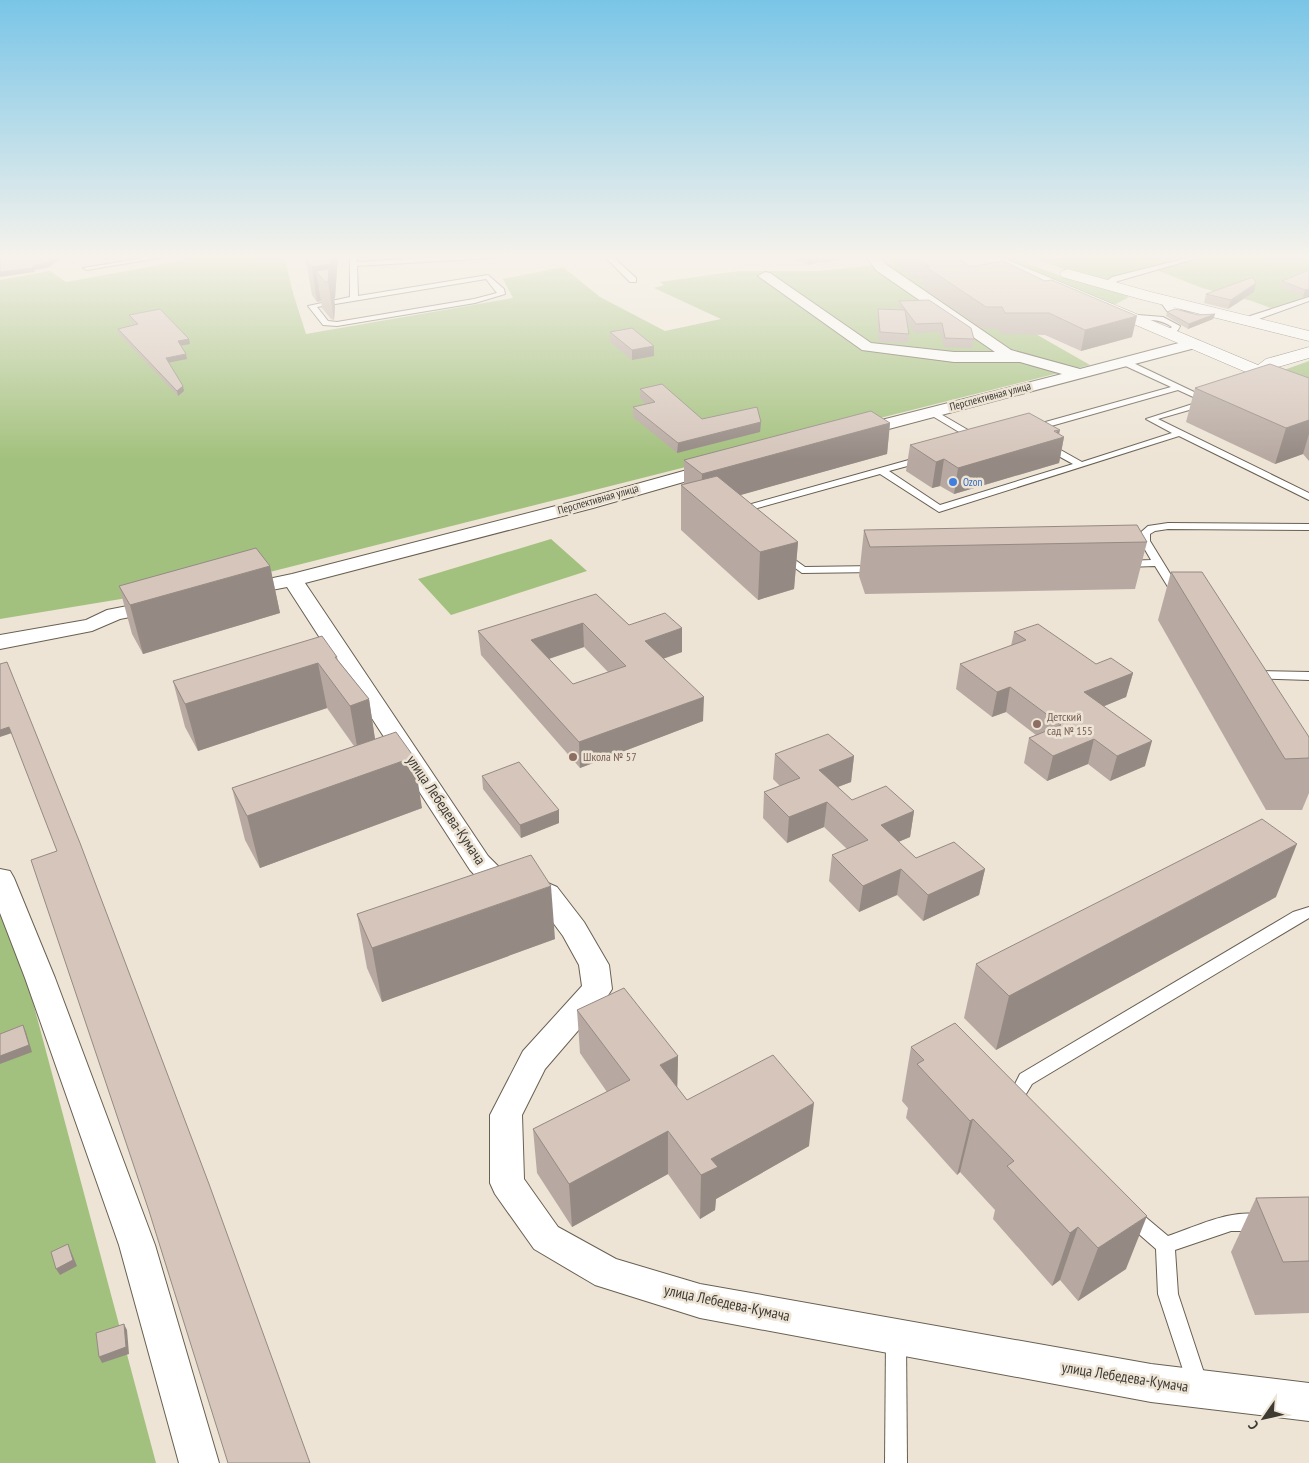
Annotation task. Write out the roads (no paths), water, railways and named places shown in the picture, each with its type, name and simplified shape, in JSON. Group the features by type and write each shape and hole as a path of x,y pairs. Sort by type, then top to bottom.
{"main road":[{"path":"1146,323 1309,393"},
{"path":"1254,323 1309,336"},
{"path":"1261,372 1272,363 1309,352"}],"street":[{"path":"833,323 867,347 954,357 1021,357"},
{"path":"961,323 1006,353 1077,373"},
{"name":"Перспективная улица","path":"843,436 1122,361 1194,344"},
{"name":"Перспективная улица","path":"227,592 293,580 586,504 678,476 733,463"},
{"name":"улица Лебедева-Кумача","path":"293,580 479,863 496,879 524,884 547,894 574,929 594,965 597,989 534,1060 506,1116 507,1183 546,1238 608,1274 700,1301 1151,1383 1309,1402"},
{"path":"0,642 92,625 114,614 180,602"},
{"path":"0,878 40,978 137,1245 199,1463"}],"lane":[{"path":"1122,361 1209,401 1150,419 1309,497"},
{"path":"1081,465 1022,432 1179,388"},
{"path":"932,412 983,442 974,445"},
{"path":"882,470 939,509 1180,433"},
{"path":"738,518 731,513 937,455"},
{"path":"1184,603 1157,563 1145,541 1145,533 1152,528 1168,526 1309,527"},
{"path":"774,547 802,570 891,568"},
{"path":"1118,564 1157,563"},
{"path":"1242,673 1309,676"},
{"path":"1033,1121 1020,1106 1018,1094 1026,1079 1298,916 1309,912"},
{"path":"1116,1204 1165,1245 1168,1294 1200,1389"},
{"path":"1165,1245 1231,1223 1280,1222"},
{"path":"896,1336 896,1463"}],"place":[{"name":"Ozon","path":"953,482"},
{"name":"Детский сад № 155","path":"1037,724"},
{"name":"Школа № 57","path":"573,757"}]}
